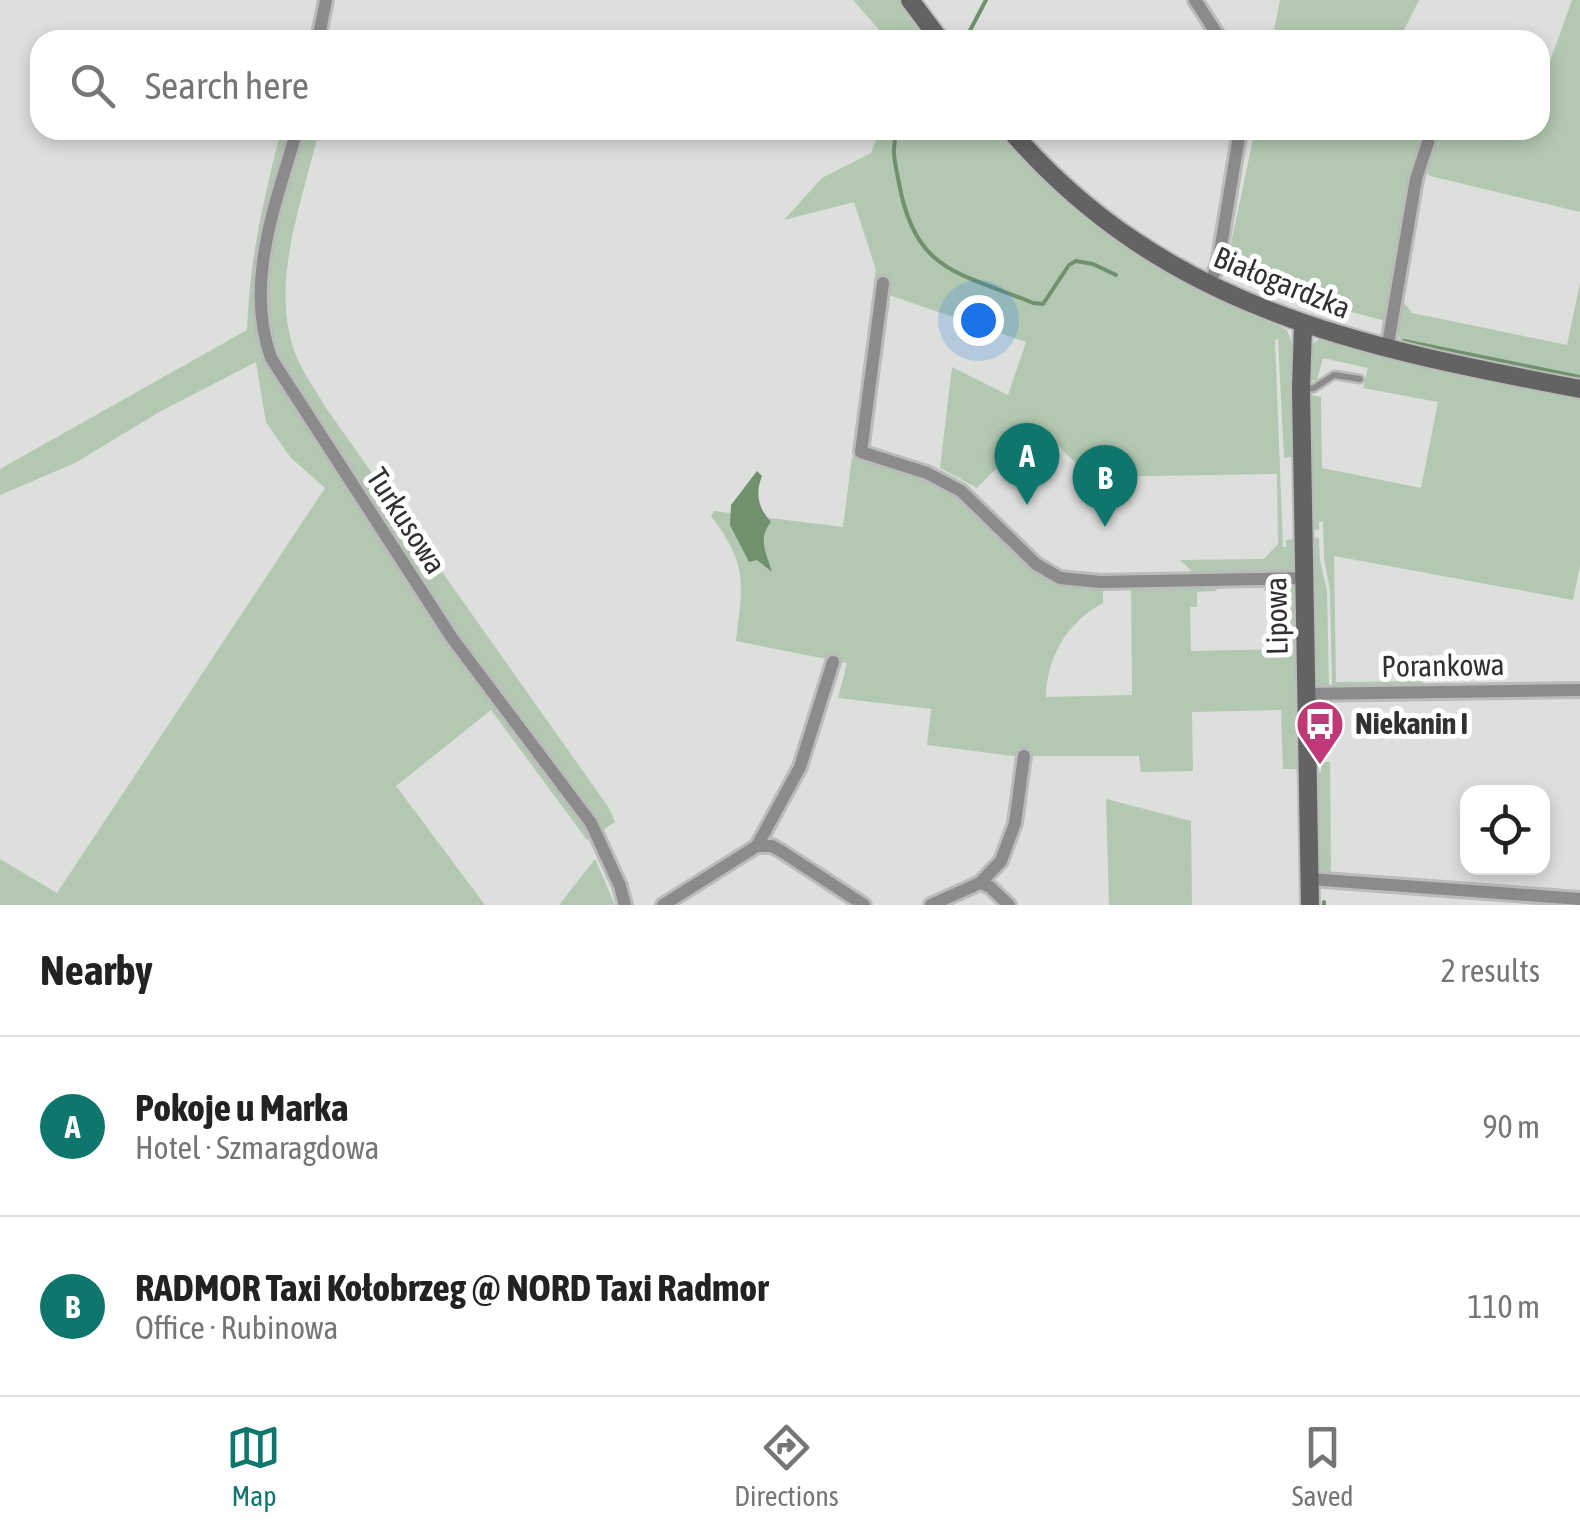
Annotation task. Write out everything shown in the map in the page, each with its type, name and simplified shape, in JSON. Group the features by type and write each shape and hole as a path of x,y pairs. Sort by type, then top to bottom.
{"main road":[{"path":"910,0 932,30"},
{"name":"Białogardzka","path":"1019,140 1046,170 1094,211 1158,256 1209,285 1303,326 1387,350 1580,389"},
{"name":"Lipowa","path":"1303,326 1310,905"}],"street":[{"path":"320,30 326,0"},
{"path":"1195,0 1214,30"},
{"name":"Turkusowa","path":"294,140 271,222 259,296 262,333 271,358 452,638 591,823 625,905"},
{"path":"1209,285 1217,268 1238,140"},
{"path":"1387,350 1414,191 1429,140"},
{"path":"882,283 862,452 928,474 961,491 1051,574 1069,580 1304,578"},
{"path":"663,905 757,846 800,767 834,662"},
{"name":"Porankowa","path":"1306,694 1580,690"},
{"path":"931,905 980,882 1002,861 1015,824 1024,756"},
{"path":"757,846 782,850 864,905"},
{"path":"1310,879 1580,899"},
{"path":"980,882 1009,905"}],"lane":[{"path":"1301,388 1314,388 1334,374 1360,379"}],"shaded area":[{"path":"853,0 902,0 924,30 879,30"},
{"path":"1280,0 1419,0 1404,30 1274,30"},
{"path":"1572,0 1580,0 1580,212 1430,176 1425,170 1432,140 1550,140 1550,61"},
{"path":"279,140 316,140 287,270 288,326 298,360 326,408 609,808 615,822 587,840 491,710 396,786 485,905 0,905 0,859 57,893 325,488 290,457 266,422 256,362 161,411 75,463 0,495 0,469 247,330 263,205"},
{"path":"876,140 1010,140 1037,170 1206,291 1287,330 1293,346 1296,456 1284,458 1278,339 1275,340 1283,547 1286,540 1297,539 1298,568 1285,575 1197,576 1180,560 1264,559 1278,544 1277,474 1090,477 1038,426 977,488 940,468 952,367 1008,395 1026,342 886,294 886,282 874,281 876,270 854,202 784,220 822,178 871,153"},
{"path":"1253,140 1427,140 1385,321 1297,297 1226,267"},
{"path":"1580,283 1580,383 1401,344 1398,333 1402,300 1412,313 1567,345"},
{"path":"1321,338 1415,364 1580,396 1580,565 1573,600 1334,556 1336,682 1423,681 1424,687 1332,686 1330,590 1323,521 1319,522 1319,530 1309,530 1310,395 1321,397 1322,468 1421,488 1438,402 1363,388 1368,368 1323,358 1317,380 1309,381 1309,346"},
{"path":"852,457 935,481 965,498 1057,582 1103,587 1103,603 1079,620 1061,642 1050,668 1046,697 1132,695 1131,585 1220,583 1216,591 1197,592 1197,607 1190,607 1191,651 1280,649 1279,605 1264,590 1268,582 1299,587 1302,769 1283,769 1281,710 1192,712 1193,771 1141,772 1139,756 1013,756 927,745 931,709 838,698 847,663 736,641 740,575 731,548 711,516 714,511 843,527"},
{"path":"757,471 762,476 759,500 771,522 764,540 772,572 757,560 749,562 730,525 731,505"},
{"path":"1309,538 1319,538 1327,591 1329,687 1312,685"},
{"path":"1321,762 1330,762 1331,873 1315,870 1314,772 1321,772"},
{"path":"1106,799 1191,821 1192,905 1109,905"},
{"path":"595,859 615,905 559,905"}],"waterway":[{"path":"970,30 986,0"},
{"path":"895,140 894,156 906,213 916,235 944,265 983,284 1043,304 1069,265 1076,261 1116,275"},
{"path":"1404,341 1580,377"}],"place":[{"name":"Pokoje u Marka","path":"1027,505"},
{"name":"RADMOR Taxi Kołobrzeg @ NORD Taxi Radmor","path":"1105,527"},
{"name":"Niekanin I","path":"1320,766"}]}
